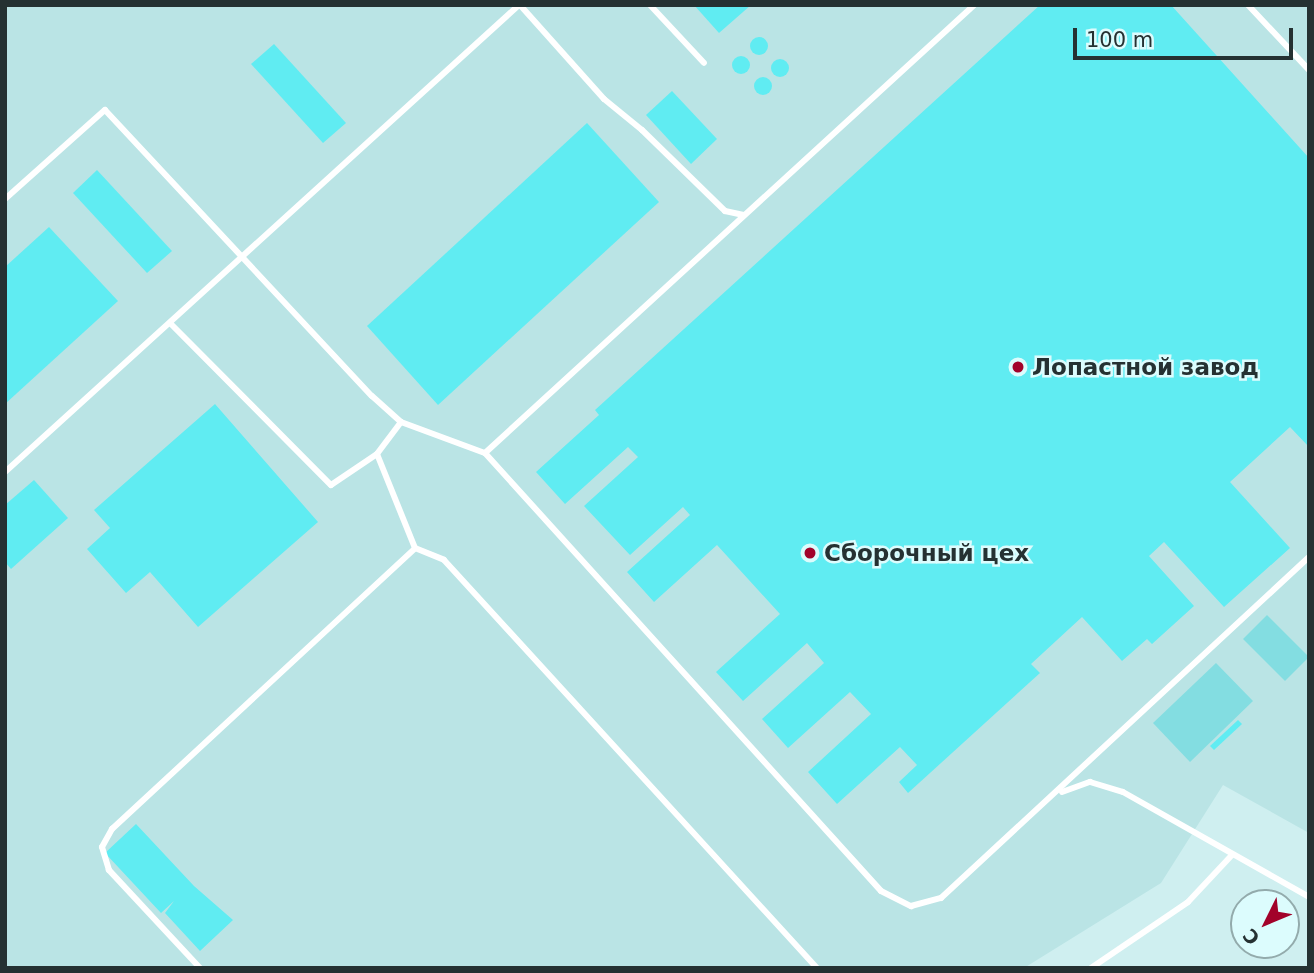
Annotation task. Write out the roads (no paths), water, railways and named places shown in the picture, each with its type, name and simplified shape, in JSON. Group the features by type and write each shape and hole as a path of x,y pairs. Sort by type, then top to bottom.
{"lane":[{"path":"5,472 519,5 604,99 725,211 744,215"},
{"path":"650,5 704,63"},
{"path":"485,453 974,5"},
{"path":"1248,5 1309,71"},
{"path":"5,199 105,110 401,422 485,453 881,891 911,906 941,898 1309,557"},
{"path":"725,211 727,231"},
{"path":"171,324 331,485 377,454 401,422"},
{"path":"377,454 415,548 444,559 817,968"},
{"path":"200,968 109,870 102,847 112,829 415,548"},
{"path":"1053,797 1076,785 1104,784 1309,897"},
{"path":"1091,968 1188,902 1232,855"}],"place":[{"name":"Лопастной завод","path":"1018,367"},
{"name":"Сборочный цех","path":"810,553"}]}
